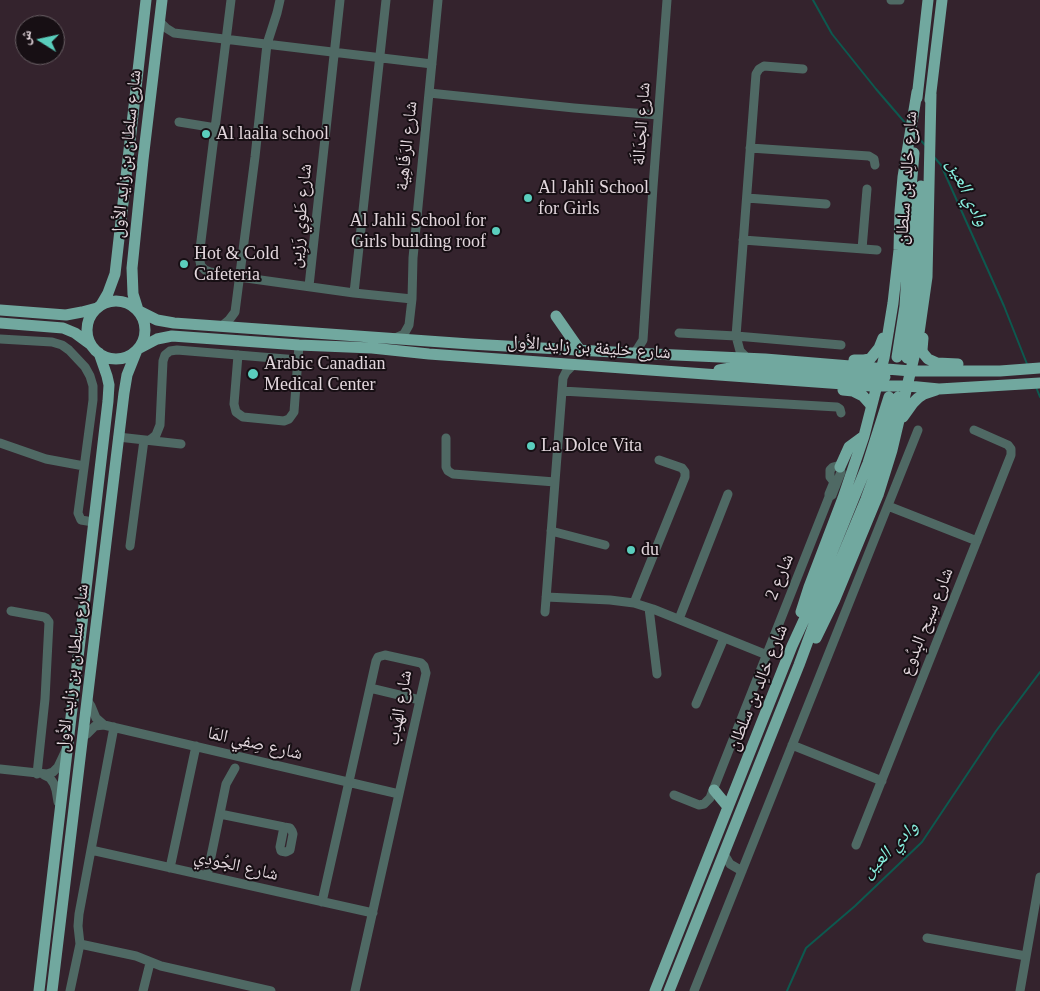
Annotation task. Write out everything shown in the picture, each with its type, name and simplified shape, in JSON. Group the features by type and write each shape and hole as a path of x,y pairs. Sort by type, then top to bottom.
{"main road":[{"name":"شارع سلطان بن زايد الأول","path":"99,306 108,293 115,274 146,0"},
{"name":"شارع سلطان بن زايد الأول","path":"139,311 132,286 132,268 162,0"},
{"name":"شارع خالِد بن سلطان","path":"914,212 917,92 928,0"},
{"name":"شارع خالِد بن سلطان","path":"902,358 908,257 942,0"},
{"path":"765,359 797,356 864,360 870,358 882,342 892,284 914,212"},
{"path":"914,212 926,277 928,300 921,347 923,353 928,359 938,363 975,365 997,371"},
{"path":"792,646 809,586 843,498 872,409 890,328 897,265"},
{"path":"799,665 824,622 862,534 885,473 899,425 918,340 926,277"},
{"path":"0,310 58,315 82,312 108,301 121,301 128,303 139,311 145,328 138,349 132,354 121,358 109,358 98,353 90,344 74,332 63,328 0,323"},
{"path":"90,344 87,324 89,318 99,306"},
{"name":"شارع خليفة بن زايد الأول","path":"139,311 151,318 164,322 418,340 765,359 879,377 909,378"},
{"path":"556,316 579,349"},
{"name":"شارع خليفة بن زايد الأول","path":"138,349 157,339 172,336 372,348 429,354 735,376 909,378 939,389 1040,383"},
{"name":"شارع سلطان بن زايد الأول","path":"52,991 125,384 138,349"},
{"name":"شارع سلطان بن زايد الأول","path":"39,991 109,393 107,376 98,353"},
{"path":"702,373 736,367 879,377"},
{"path":"909,378 966,379 988,375 997,371 1040,368"},
{"path":"735,376 765,384 853,390 863,396 872,409"},
{"path":"899,425 913,403 924,394 939,389"},
{"name":"شارع خالِد بن سلطان","path":"655,991 792,646 809,609 894,397 877,468 669,991"},
{"path":"840,467 849,447 864,436"},
{"path":"714,790 728,807"}],"street":[{"path":"231,0 199,260 202,266 208,272 239,277 412,299"},
{"path":"246,328 239,322 235,312 268,44 280,0"},
{"name":"شارع طَوِي رَزِين","path":"309,286 340,0"},
{"path":"354,293 386,0"},
{"name":"شارع الرَفَاهِية","path":"409,325 412,299 412,258 438,0"},
{"name":"شارع الجَدَالَة","path":"643,340 668,0"},
{"path":"891,0 900,0"},
{"path":"159,21 174,33 432,64"},
{"path":"156,43 164,36 174,33"},
{"path":"723,358 732,354 737,338 757,71 764,66 803,69"},
{"path":"429,93 658,116"},
{"path":"179,122 216,128"},
{"path":"750,148 870,156 874,159 875,165"},
{"path":"862,248 867,188"},
{"path":"746,198 826,204"},
{"path":"743,240 877,250"},
{"path":"222,326 235,312"},
{"path":"395,338 404,334 409,325"},
{"path":"409,325 412,333 418,340"},
{"path":"679,333 841,345"},
{"path":"737,338 742,353 750,359"},
{"path":"0,339 57,343 70,350 88,372 93,386 93,400 78,514 81,520 94,522"},
{"path":"631,353 638,348 643,340 650,352 654,354"},
{"path":"238,355 234,404 236,412 243,417 282,421 289,419 294,412 299,345"},
{"path":"130,546 147,440 157,432 160,425 162,364 165,355 170,351 177,350 298,360"},
{"path":"553,362 563,378"},
{"path":"545,612 563,378 568,369 574,364"},
{"path":"562,391 837,407 841,413"},
{"path":"694,991 740,870 918,430"},
{"name":"شارع سِيح البِدُوع","path":"856,845 1011,452 1010,447 1006,443 974,430"},
{"path":"118,437 181,444"},
{"path":"446,438 445,465 448,471 453,474 555,482"},
{"path":"0,443 52,461 84,466"},
{"path":"634,604 685,477 682,468 659,460"},
{"name":"شارع 2","path":"674,795 696,805 702,805 709,800 832,495 841,472 840,467"},
{"path":"679,620 728,494"},
{"path":"888,506 977,540"},
{"path":"551,532 605,545"},
{"path":"546,597 610,600 634,604 649,608 767,655"},
{"path":"649,608 657,674"},
{"path":"11,612 44,617 49,622 40,774"},
{"path":"696,704 724,638"},
{"name":"شارع الهَدِب","path":"322,902 376,660 380,656 385,655 418,662 424,666 426,673 356,991"},
{"path":"370,688 420,700"},
{"path":"87,700 96,718 104,725"},
{"path":"82,736 95,726 104,725"},
{"name":"شارع صِفِي المَا","path":"104,725 399,794"},
{"path":"70,991 80,944 78,920 114,727"},
{"path":"792,745 882,781"},
{"path":"170,868 196,746"},
{"path":"40,774 56,770 67,748"},
{"path":"0,768 40,774 50,778 54,784 60,808"},
{"path":"207,876 226,784 235,768"},
{"path":"220,814 284,827"},
{"name":"شارع الجُودِي","path":"91,850 373,914"},
{"path":"724,854 730,864 740,870"},
{"path":"717,870 725,868 740,870"},
{"path":"1020,991 1040,876"},
{"path":"926,938 1026,956"},
{"path":"80,944 136,956 161,966 271,991"},
{"path":"143,991 150,962"}],"waterway":[{"name":"وادي العين","path":"813,0 832,34 907,125"},
{"name":"وادي العين","path":"915,134 925,145"},
{"name":"وادي العين","path":"934,157 941,165 1004,306 1027,364"},
{"name":"وادي العين","path":"1036,387 1040,397"},
{"name":"وادي العين","path":"787,991 806,948 855,906 922,842 996,731 1040,672"}],"place":[{"name":"Al laalia school","path":"206,134"},
{"name":"Al Jahli School for Girls","path":"528,198"},
{"name":"Al Jahli School for Girls building roof","path":"496,231"},
{"name":"Hot & Cold Cafeteria","path":"184,264"},
{"name":"Arabic Canadian Medical Center","path":"253,374"},
{"name":"La Dolce Vita","path":"531,446"},
{"name":"du","path":"631,550"}]}
